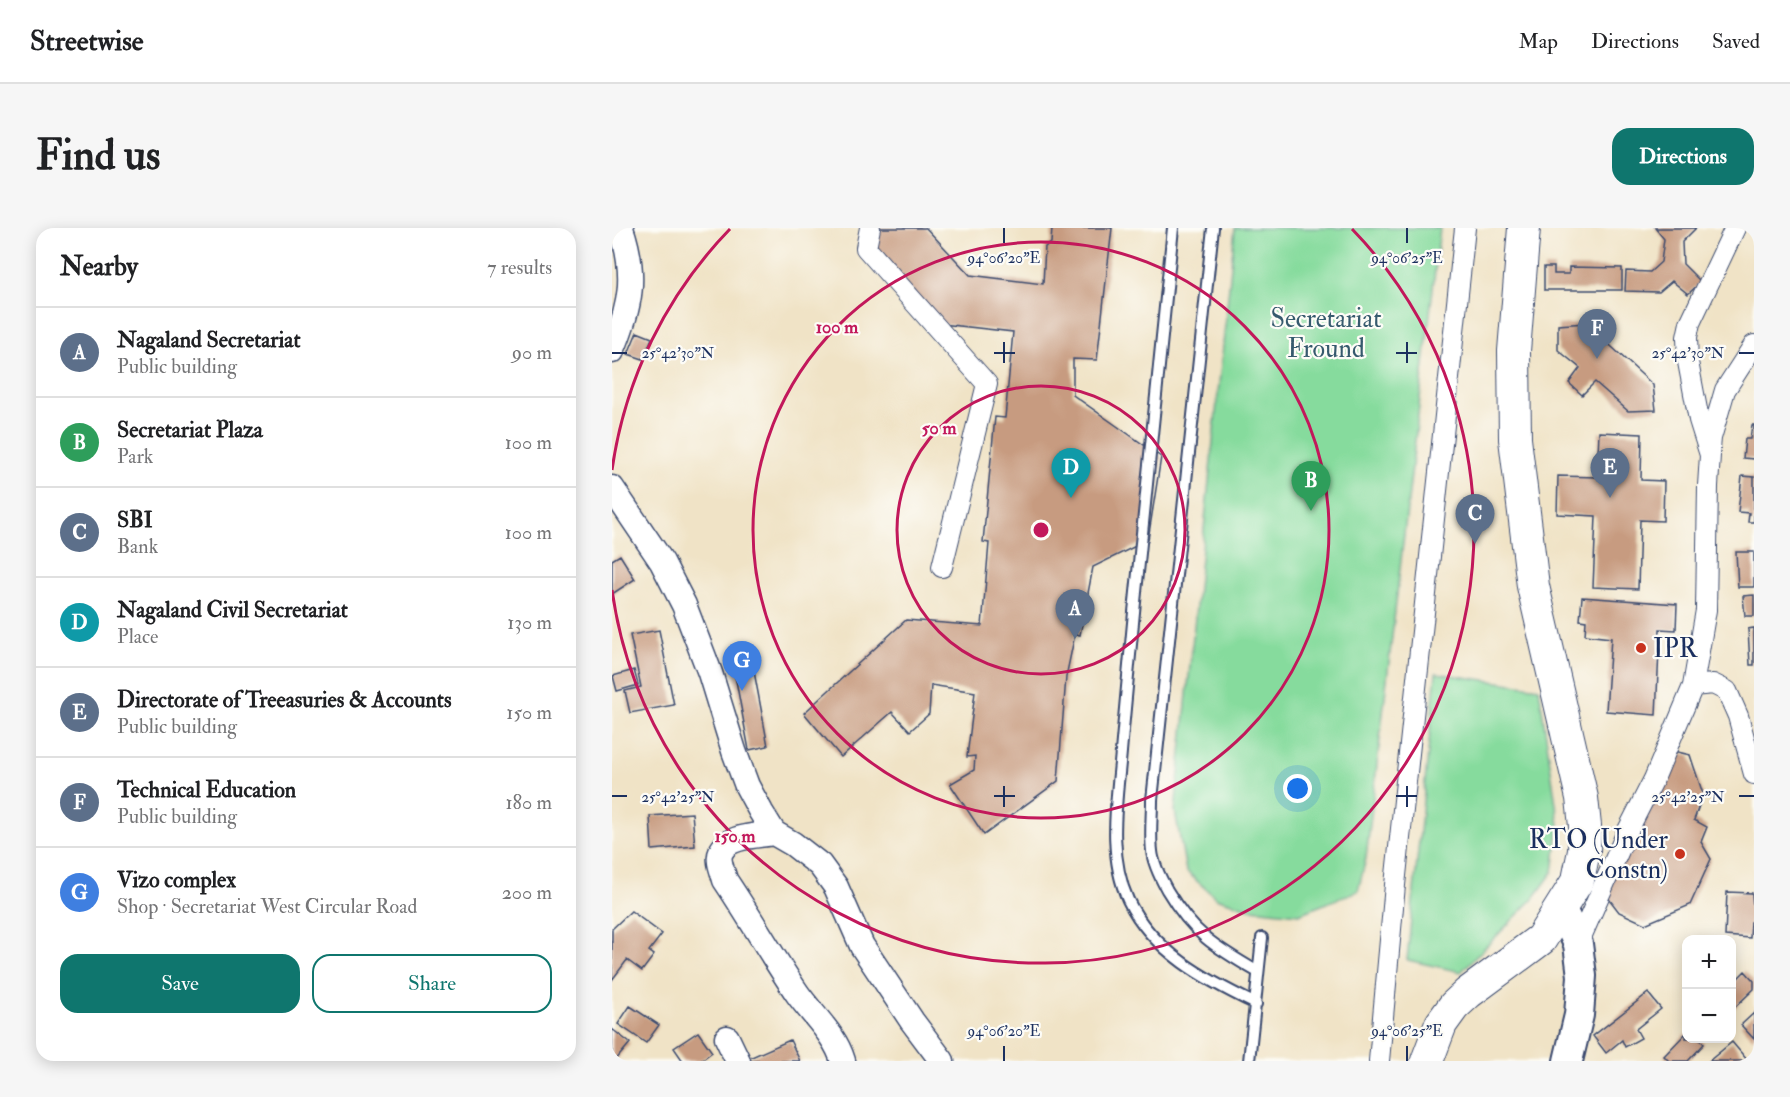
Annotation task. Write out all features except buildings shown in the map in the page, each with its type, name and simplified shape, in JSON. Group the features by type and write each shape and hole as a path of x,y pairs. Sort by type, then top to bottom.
{"main road":[{"path":"1427,1061 1442,1024 1454,1006 1541,939 1578,880 1584,851 1585,826 1582,798 1533,586 1515,439 1514,351 1524,228"},
{"path":"1561,907 1578,944 1582,976 1579,1015 1568,1061"}],"street":[{"path":"612,351 630,298 631,269 627,244 621,228"},
{"path":"870,228 866,248 987,384 942,567"},
{"path":"1380,1061 1398,862 1465,228"},
{"path":"1710,455 1699,420 1688,362 1687,337 1690,323 1735,228"},
{"path":"1578,944 1627,832 1654,779 1693,686 1706,610 1707,486 1711,438 1725,390 1754,345"},
{"path":"612,488 662,562 684,605 707,664 747,786 774,833 793,844 820,865 836,887 862,946 942,1061"},
{"path":"1693,686 1713,684 1727,692 1738,716 1754,774"},
{"path":"774,833 731,840 721,852 720,863 725,880 798,994 818,1017 839,1048 843,1061"},
{"path":"727,1038 738,1061"}],"lane":[{"path":"1173,228 1123,721 1115,838 1120,877 1128,900 1142,922 1183,964 1206,979 1256,1004"},
{"path":"1214,228 1152,800 1152,853 1162,882 1180,912 1195,930 1216,948 1258,972"},
{"path":"1249,1061 1262,938"}],"green space":[{"name":"Secretariat Fround","path":"1235,228 1440,228 1366,858 1358,891 1299,914 1251,909 1216,898 1186,871 1175,811"},
{"path":"1436,673 1539,688 1559,825 1553,872 1534,898 1461,972 1407,960"}],"place":[{"name":"Technical Education","path":"1597,359"},
{"name":"Nagaland Civil Secretariat","path":"1071,498"},
{"name":"Directorate of Treeasuries & Accounts","path":"1610,498"},
{"name":"Secretariat Plaza","path":"1311,511"},
{"name":"SBI","path":"1475,544"},
{"name":"Nagaland Secretariat","path":"1075,639"},
{"name":"IPR","path":"1641,648"},
{"name":"Vizo complex","path":"742,691"},
{"name":"RTO (Under Constn)","path":"1680,854"}]}
